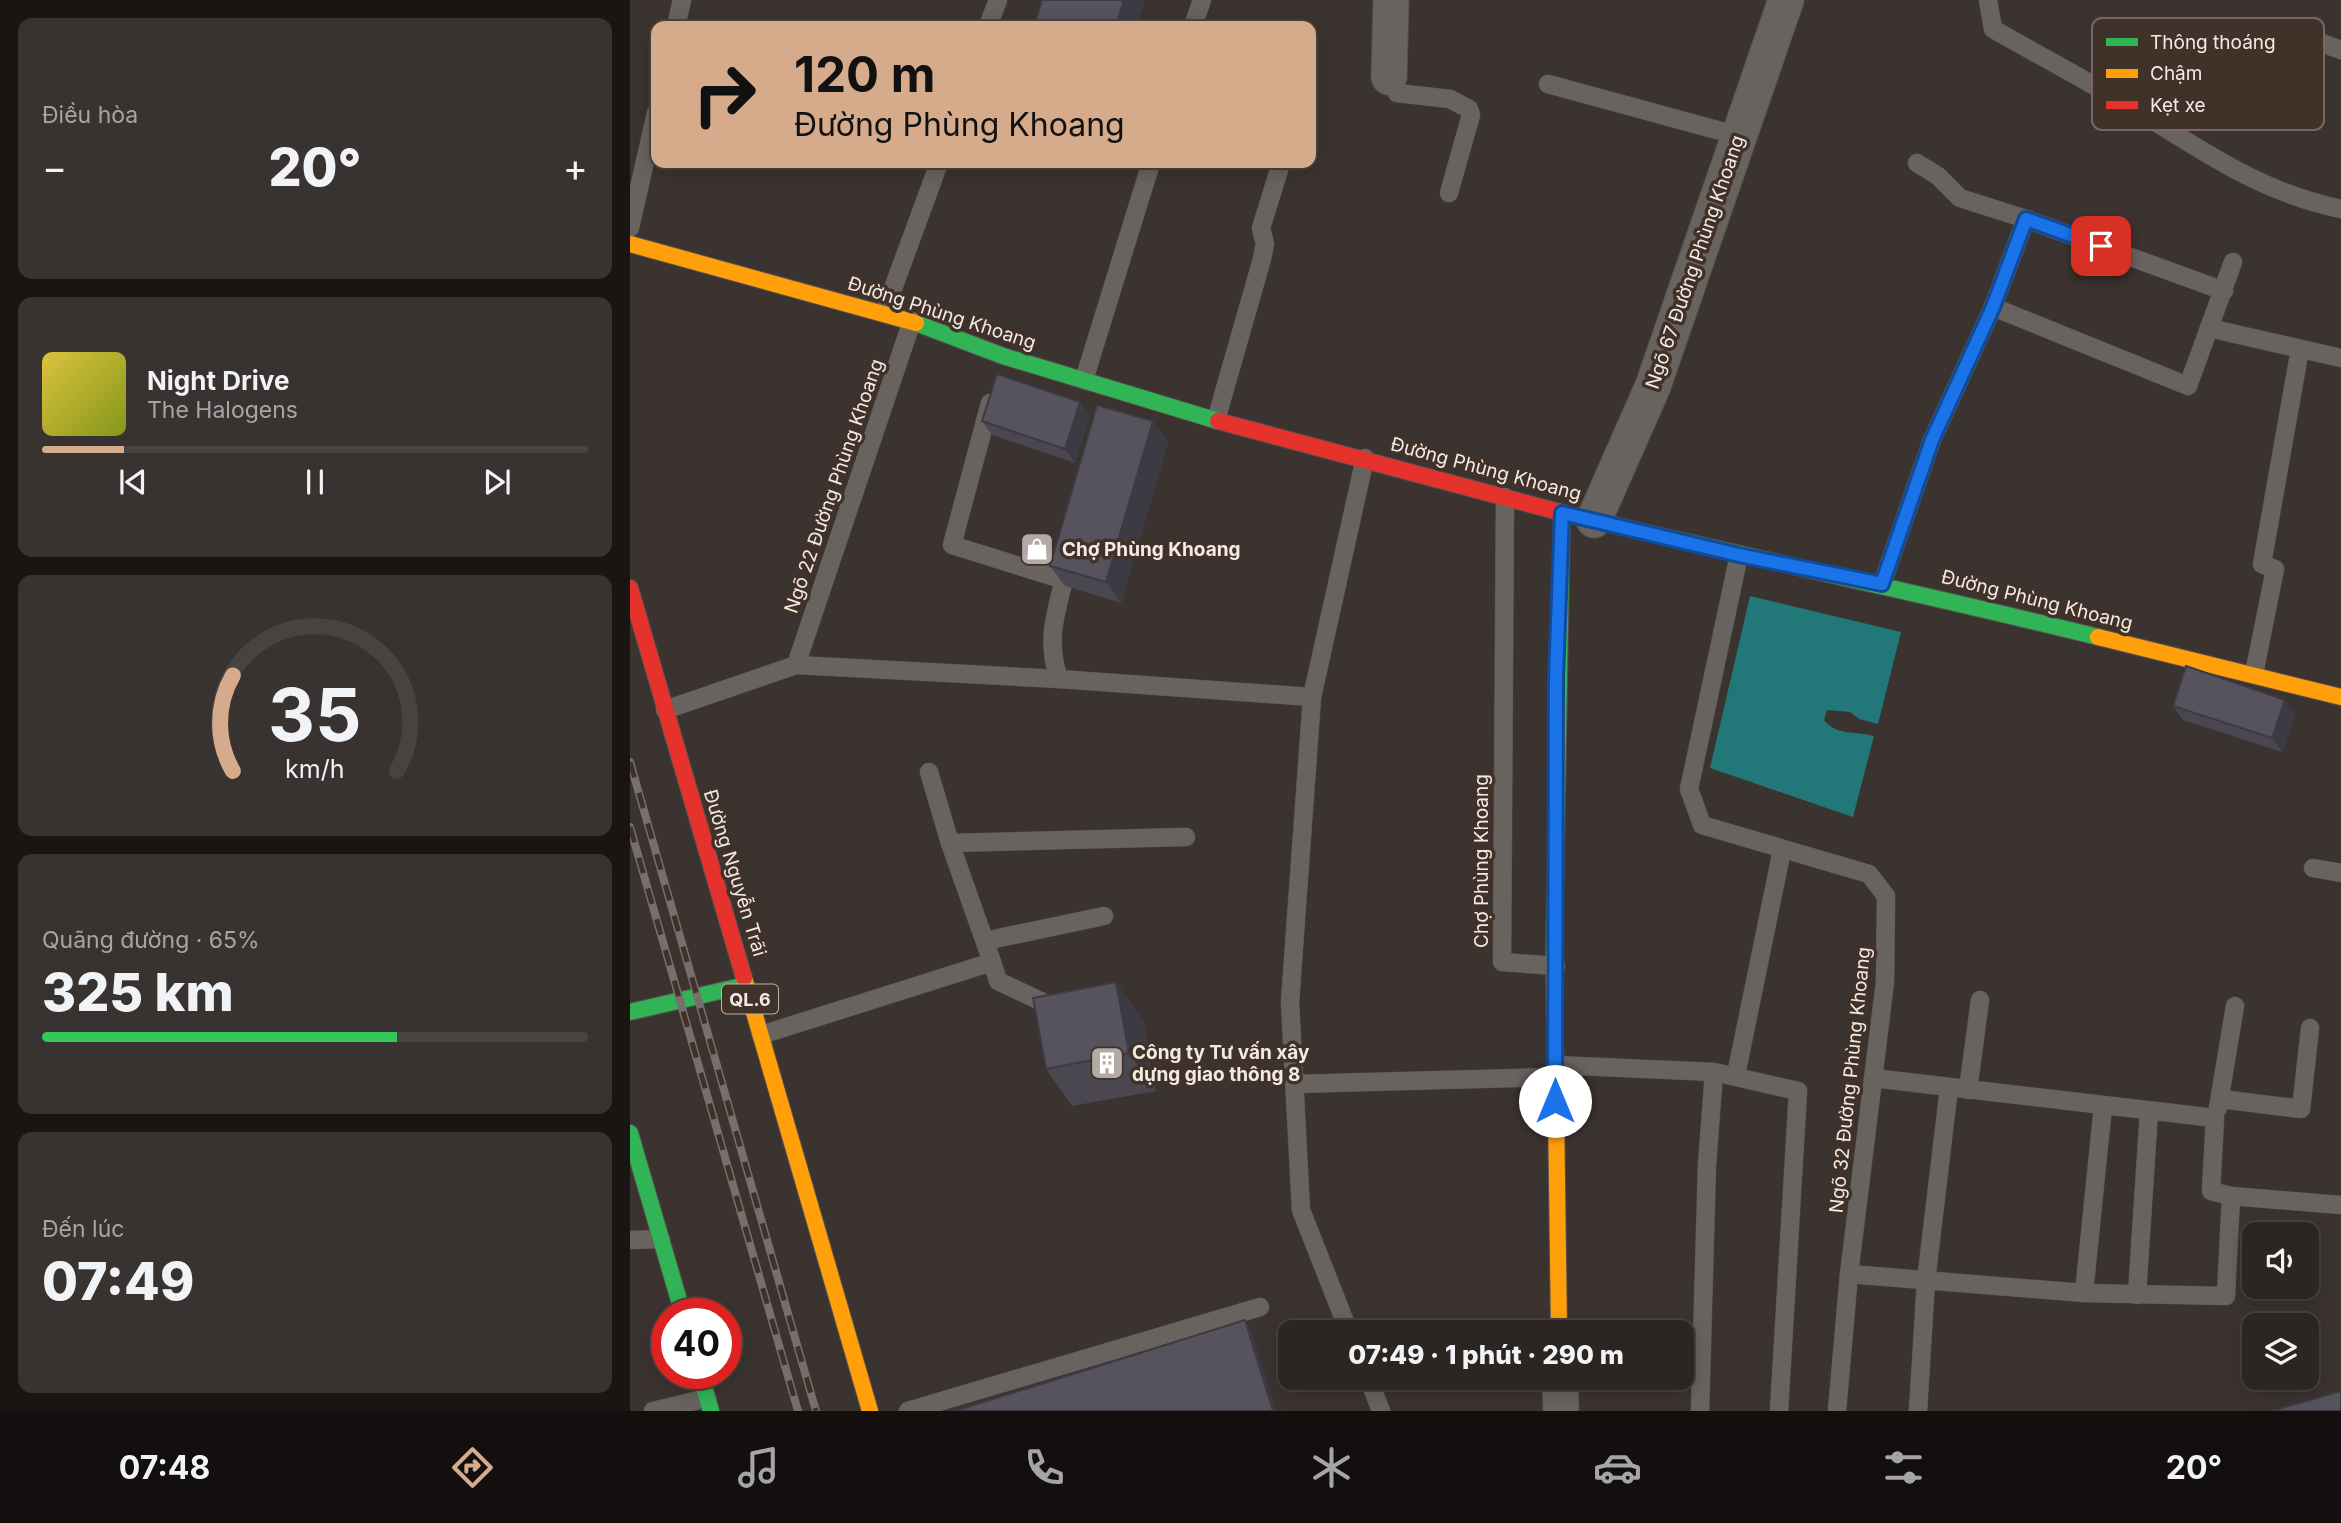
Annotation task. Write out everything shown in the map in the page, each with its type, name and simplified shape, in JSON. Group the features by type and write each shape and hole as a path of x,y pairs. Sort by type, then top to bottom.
{"main road":[{"name":"Đường Phùng Khoang","path":"630,244 912,321 1000,368 1084,380 1117,397 1216,419 1578,516 1739,555 1882,584 2341,697"},
{"path":"1559,1320 1555,1071 1556,677 1578,516"},
{"name":"Đường Nguyễn Trãi","path":"630,588 870,1411"},
{"path":"630,1012 746,985"},
{"path":"630,1133 678,1298"}],"street":[{"path":"1389,77 1391,0"},
{"name":"Ngõ 67 Đường Phùng Khoang","path":"1578,516 1653,386 1739,136 1780,6"},
{"path":"1560,1390 1561,1411"}],"lane":[{"path":"677,21 682,0"},
{"path":"990,21 998,0"},
{"path":"1196,21 1202,0"},
{"path":"1988,0 1993,29 2092,85"},
{"path":"2324,44 2341,50"},
{"path":"1389,77 1397,93 1450,99 1469,109 1471,115 1449,193"},
{"path":"1548,83 1739,136"},
{"path":"2168,130 2242,176 2309,202 2341,209"},
{"path":"630,228 651,135"},
{"path":"1917,163 1938,176 1960,198 2026,219 2224,291"},
{"path":"884,313 937,168"},
{"path":"1084,380 1149,168"},
{"path":"1216,419 1262,259 1265,244 1261,228 1279,170"},
{"path":"1882,584 1932,440 1993,307 2026,219"},
{"path":"1993,307 2188,386 2233,262"},
{"name":"Ngõ 22 Đường Phùng Khoang","path":"796,665 912,321"},
{"path":"2209,328 2341,358"},
{"path":"2254,674 2275,569 2262,564 2300,349"},
{"path":"1000,368 952,545 1064,580"},
{"path":"1344,1320 1301,1210 1290,1002 1312,696 1365,458"},
{"name":"Chợ Phùng Khoang","path":"1505,497 1502,962 1556,966"},
{"path":"1059,679 1051,658 1051,632 1075,542"},
{"name":"Ngõ 32 Đường Phùng Khoang","path":"1739,555 1689,789 1702,825 1869,874 1886,896 1885,982 1849,1274 1837,1411"},
{"path":"665,710 796,665 1312,696"},
{"path":"929,772 950,843 999,981 1070,1016"},
{"path":"950,843 1186,837"},
{"path":"1736,1075 1782,850"},
{"path":"2313,868 2341,873"},
{"path":"985,941 1104,916"},
{"path":"761,1035 992,962"},
{"path":"1968,1090 1980,1000"},
{"path":"2235,1006 2221,1099 2215,1118 2211,1191 2231,1196 2341,1205"},
{"path":"2221,1099 2301,1109 2310,1028"},
{"path":"1294,1084 1555,1071 1714,1072 1798,1091 1779,1411"},
{"path":"1700,1411 1707,1165 1714,1072"},
{"path":"1873,1078 2215,1118"},
{"path":"1918,1411 1926,1281 1950,1087"},
{"path":"2084,1293 2103,1106"},
{"path":"2137,1295 2149,1111"},
{"path":"1849,1274 2084,1293 2226,1296 2231,1196"},
{"path":"630,1240 661,1239"},
{"path":"908,1411 1260,1307"},
{"path":"1373,1390 1381,1411"},
{"path":"653,1411 709,1405"}],"water":[{"path":"1750,596 1901,632 1878,724 1859,719 1850,712 1827,710 1824,720 1840,731 1874,736 1853,817 1710,768"}],"building":[{"path":"1042,0 1124,0 1118,21 1036,21"},
{"path":"997,374 1080,402 1065,449 982,421"},
{"path":"1097,405 1153,421 1106,582 1050,566"},
{"path":"2186,666 2285,700 2272,738 2173,706"},
{"path":"1116,982 1129,1053 1046,1069 1033,998"},
{"path":"1245,1320 1273,1411 955,1411"},
{"path":"2341,1391 2341,1411 2271,1411"}],"railway":[{"path":"630,762 816,1411"},
{"path":"630,827 798,1411"}],"traffic: fast":[{"path":"916,323 1003,356 1218,421"},
{"path":"1554,958 1562,513"},
{"path":"1563,513 2098,637"},
{"path":"630,1012 746,985"},
{"path":"630,1133 678,1298"},
{"path":"704,1389 711,1411"}],"traffic: slow":[{"path":"630,244 916,323"},
{"path":"2098,637 2341,697"},
{"path":"1554,958 1559,1320"},
{"path":"744,978 870,1411"}],"traffic: jam":[{"path":"1218,421 1563,513"},
{"path":"630,588 744,978"}],"place":[{"name":"Chợ Phùng Khoang","path":"1037,549"},
{"name":"Công ty Tư vấn xây dựng giao thông 8","path":"1107,1063"}],"route":[{"path":"1555,1101 1556,677 1562,513 1739,555 1882,584 1932,440 1993,307 2026,219 2101,246"}]}
